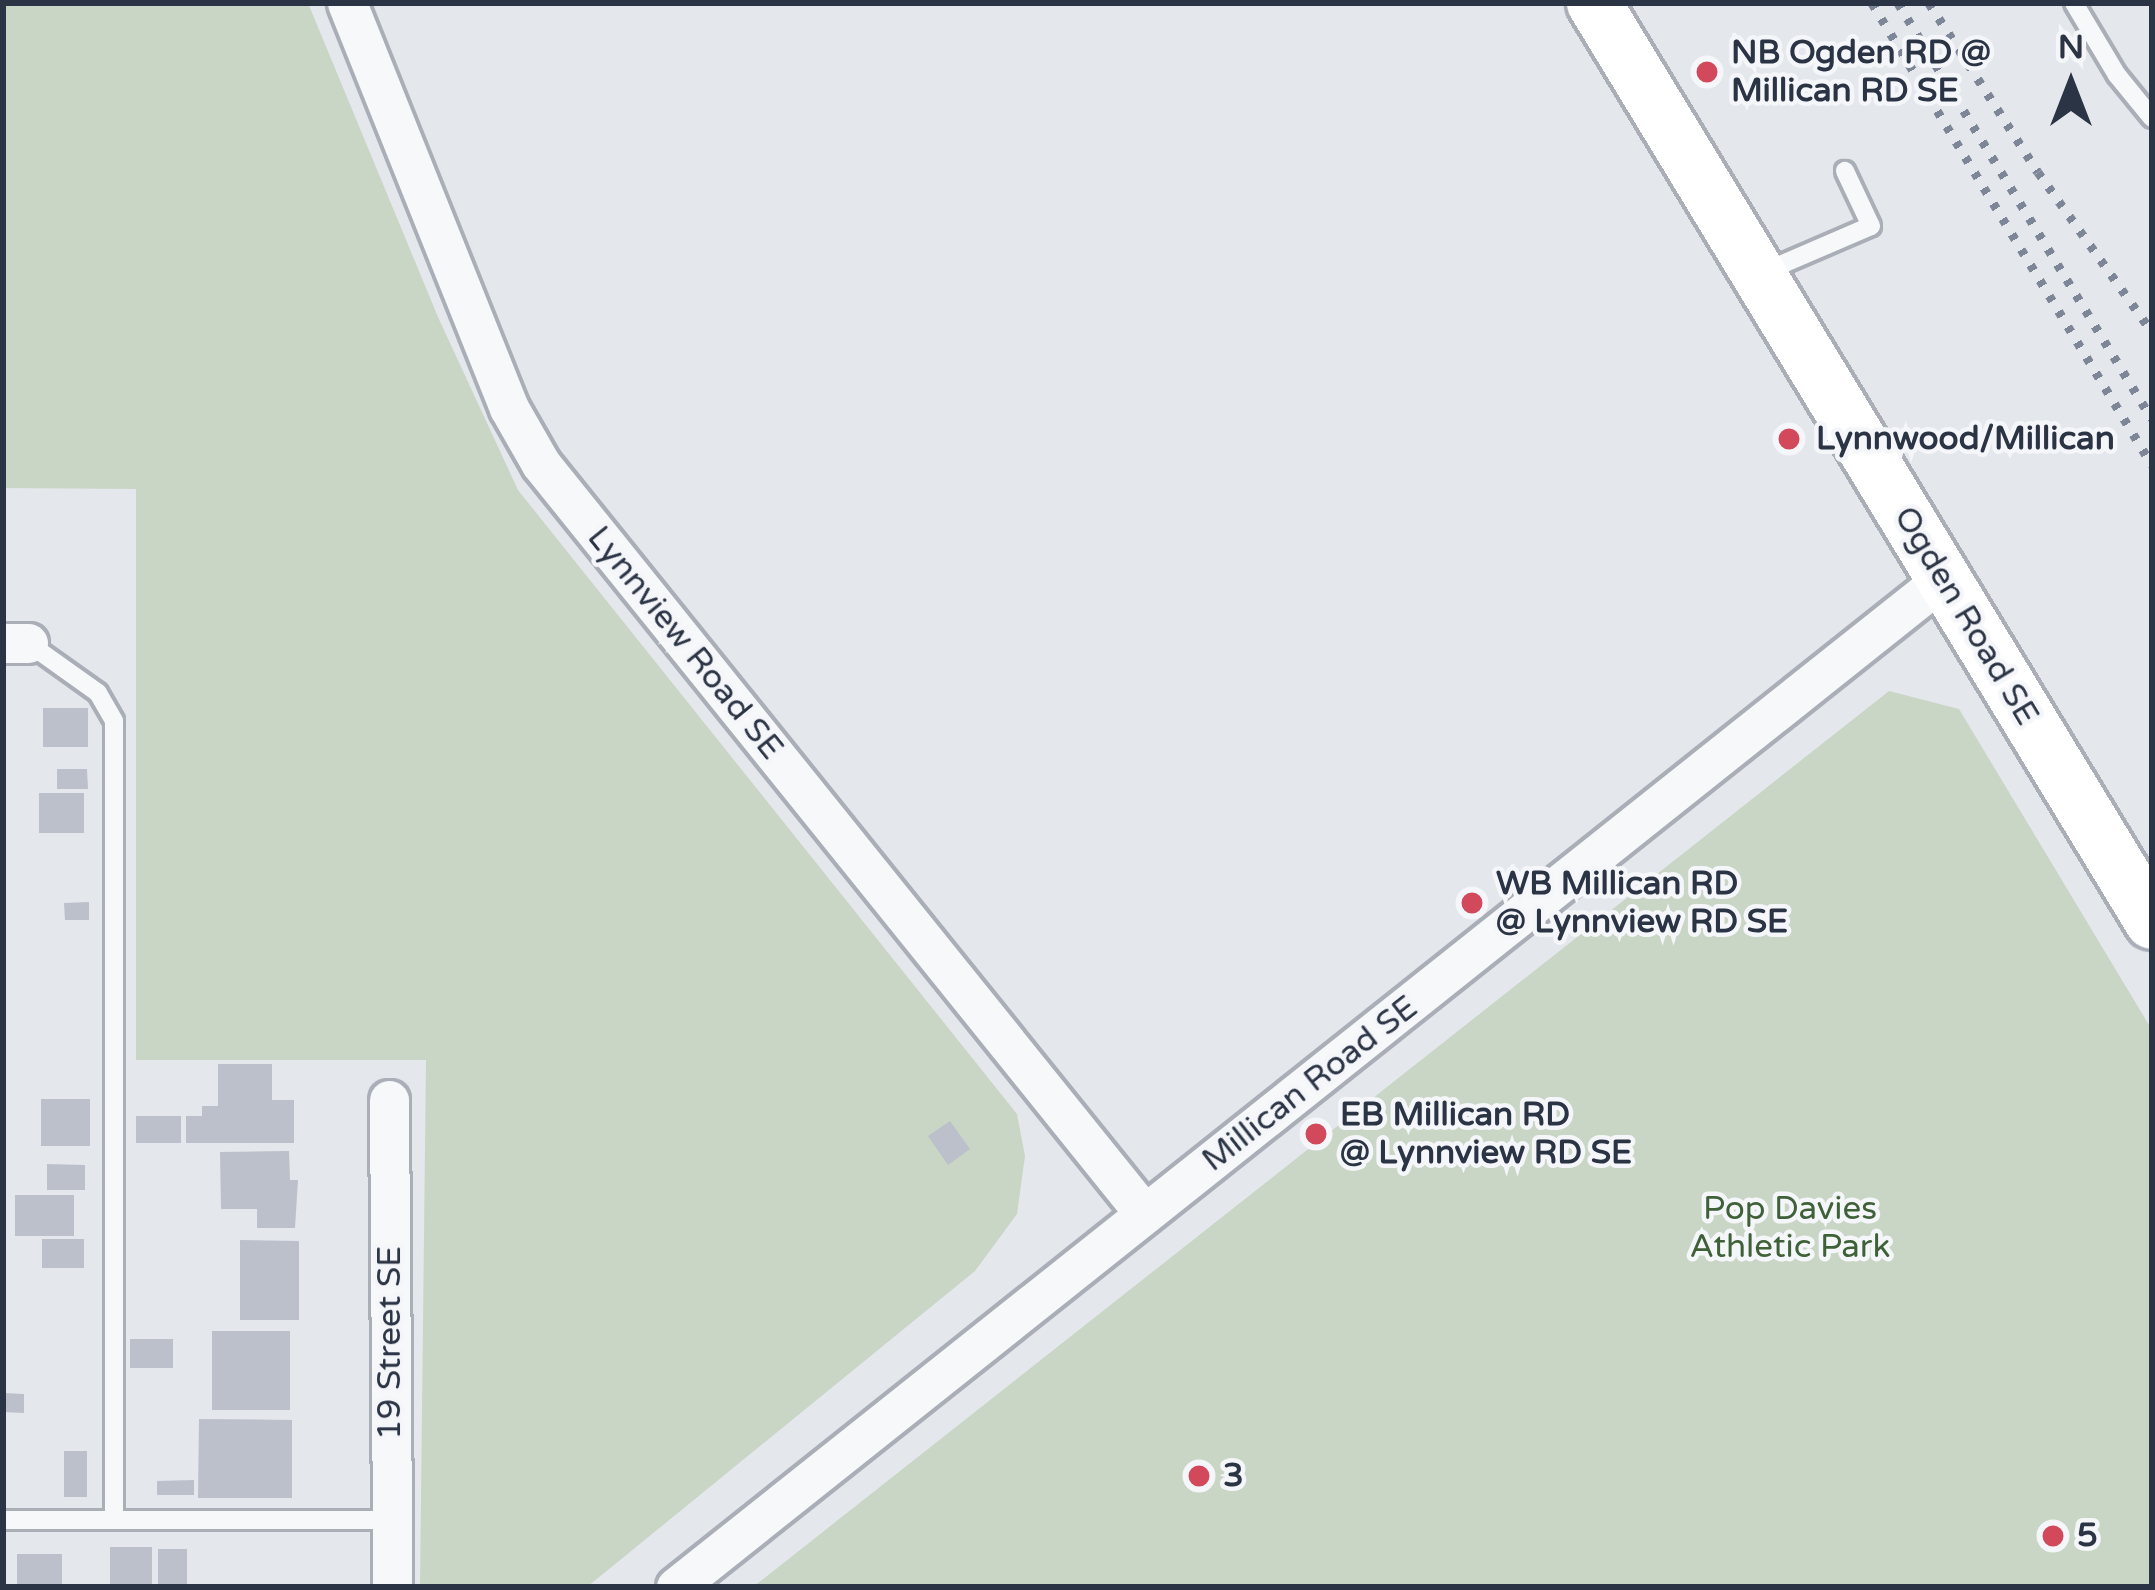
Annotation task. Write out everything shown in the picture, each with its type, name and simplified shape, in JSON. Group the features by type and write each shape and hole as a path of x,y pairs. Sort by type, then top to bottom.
{"street":[{"name":"Lynnview Road SE","path":"347,3 509,408 541,464 1143,1211"},
{"name":"Ogden Road SE","path":"1594,3 2152,922"},
{"name":"Millican Road SE","path":"685,1583 1143,1211 1296,1099 1943,579"},
{"name":"19 Street SE","path":"389,1100 392,1587"}],"lane":[{"path":"2074,3 2117,75 2152,118"},
{"path":"1759,274 1871,226 1845,171"},
{"path":"16,644 98,693 114,721 114,1520"},
{"path":"3,1520 391,1520"}],"green space":[{"path":"3,3 308,3 438,317 518,490 1017,1114 1025,1156 1017,1214 975,1271 587,1587 420,1587 426,1060 136,1060 136,489 3,488"},
{"name":"Pop Davies Athletic Park","path":"1889,691 1959,709 2152,1030 2152,1587 753,1587"}],"building":[{"path":"43,708 88,708 88,747 43,747"},
{"path":"57,769 87,769 88,789 57,789"},
{"path":"39,793 84,793 84,833 39,833"},
{"path":"89,902 89,920 65,920 64,903"},
{"path":"218,1064 272,1064 272,1100 294,1100 294,1143 186,1143 186,1116 202,1116 202,1106 218,1106"},
{"path":"41,1099 90,1099 90,1146 41,1146"},
{"path":"136,1116 181,1116 181,1143 136,1143"},
{"path":"950,1121 970,1149 948,1165 928,1136"},
{"path":"289,1151 290,1180 298,1180 295,1228 257,1228 257,1209 221,1209 220,1152"},
{"path":"47,1164 85,1165 85,1190 47,1190"},
{"path":"15,1195 74,1195 74,1236 15,1236"},
{"path":"42,1239 84,1239 84,1268 42,1268"},
{"path":"240,1240 299,1241 299,1320 240,1320"},
{"path":"212,1331 290,1331 290,1410 212,1410"},
{"path":"130,1339 173,1339 173,1368 130,1368"},
{"path":"3,1393 24,1394 24,1413 3,1412"},
{"path":"199,1419 292,1420 292,1498 198,1498"},
{"path":"64,1451 87,1451 87,1497 64,1497"},
{"path":"194,1480 194,1495 157,1495 157,1481"},
{"path":"110,1547 152,1547 152,1587 110,1587"},
{"path":"158,1549 187,1549 187,1587 158,1587"},
{"path":"17,1554 62,1554 62,1587 17,1587"}],"railway":[{"path":"1872,3 2152,465"},
{"path":"1898,3 2152,419"},
{"path":"1929,3 2038,172 2152,332"}],"place":[{"name":"NB Ogden RD @ Millican RD SE","path":"1707,72"},
{"name":"Lynnwood/Millican","path":"1789,439"},
{"name":"WB Millican RD @ Lynnview RD SE","path":"1472,903"},
{"name":"EB Millican RD @ Lynnview RD SE","path":"1316,1134"},
{"name":"3","path":"1199,1476"},
{"name":"5","path":"2053,1536"}]}
